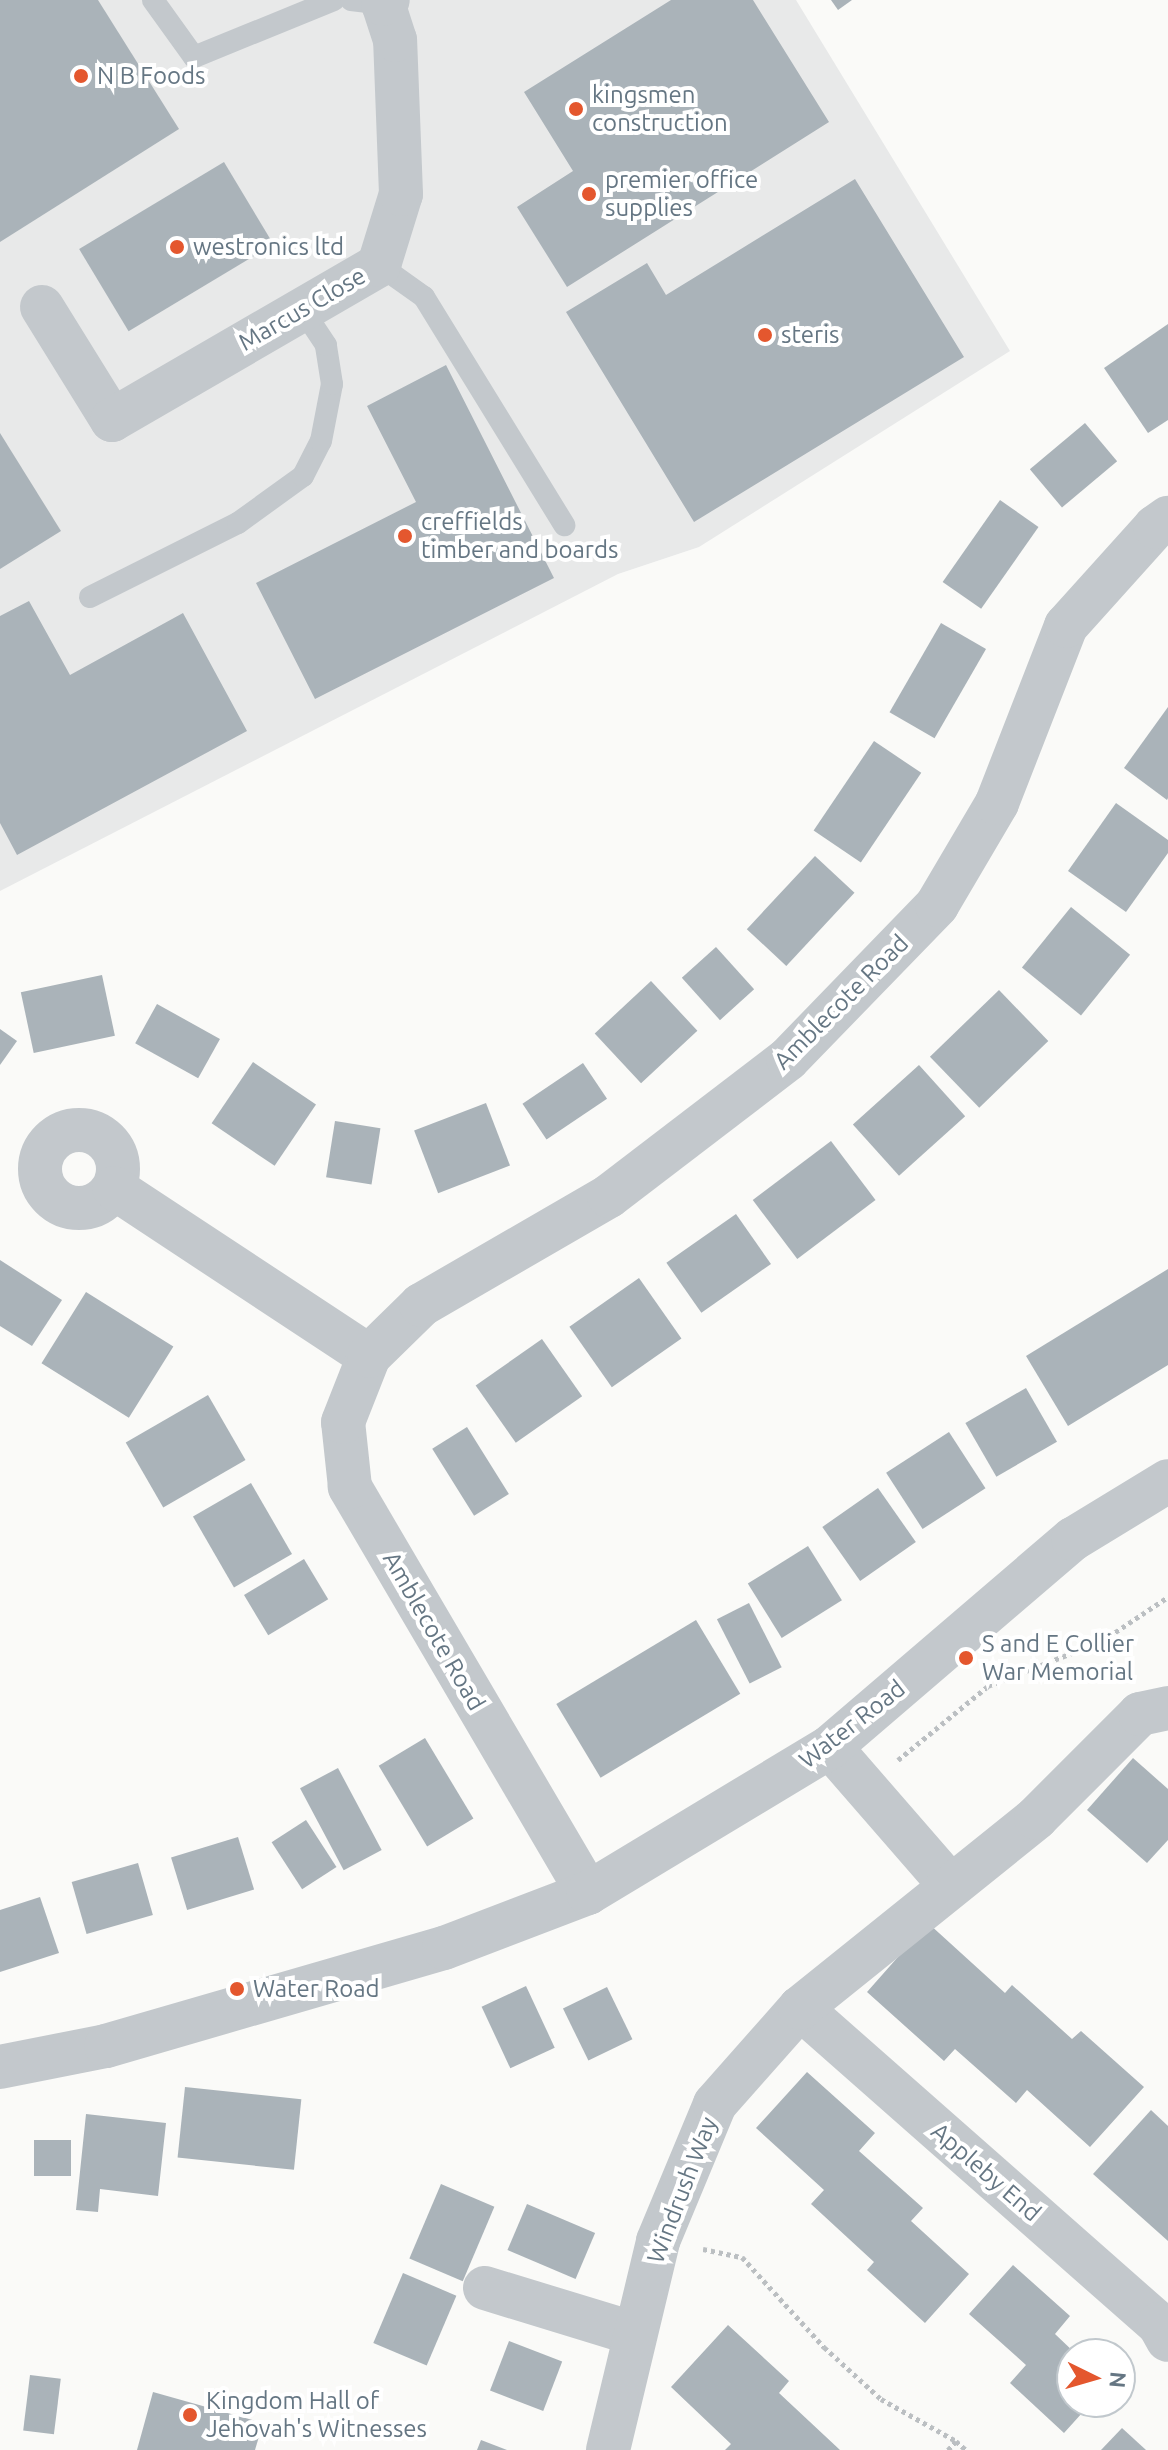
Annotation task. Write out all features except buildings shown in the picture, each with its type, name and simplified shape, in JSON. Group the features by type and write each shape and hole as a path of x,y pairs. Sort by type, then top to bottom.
{"street":[{"name":"Marcus Close","path":"42,307 112,420 379,265 401,194 395,40 374,1"},
{"name":"Amblecote Road","path":"588,1893 350,1487 343,1422 369,1356 421,1305 609,1196 788,1059 937,905 997,803 1066,626 1155,527 1168,518"},
{"path":"114,1188 369,1356"},
{"name":"Water Road","path":"0,2067 106,2046 444,1948 588,1893 830,1747 1073,1539 1168,1481"},
{"name":"Windrush Way","path":"608,2450 658,2241 715,2104 800,2008 1036,1818 1140,1714 1168,1708"},
{"path":"830,1747 951,1886"},
{"name":"Appleby End","path":"800,2008 1159,2324 1168,2340"},
{"path":"485,2288 635,2334"}],"lane":[{"path":"153,0 194,57 334,0"},
{"path":"379,265 424,297 564,525"},
{"path":"90,597 238,523 303,476 321,441 332,384 326,345 302,309"}],"path":[{"path":"867,1786 988,1686 1102,1641 1168,1597"},
{"path":"658,2241 742,2257 824,2347 881,2399 956,2441 966,2450"},
{"path":"948,2450 956,2441"}],"shaded area":[{"path":"0,0 796,0 1010,351 699,547 618,574 0,891"}],"place":[{"name":"N B Foods","path":"81,76"},
{"name":"kingsmen construction","path":"576,109"},
{"name":"premier office supplies","path":"589,194"},
{"name":"westronics ltd","path":"177,247"},
{"name":"steris","path":"765,335"},
{"name":"creffields timber and boards","path":"405,536"},
{"name":"S and E Collier War Memorial","path":"966,1658"},
{"name":"Water Road","path":"237,1989"},
{"name":"Kingdom Hall of Jehovah's Witnesses","path":"190,2415"}]}
